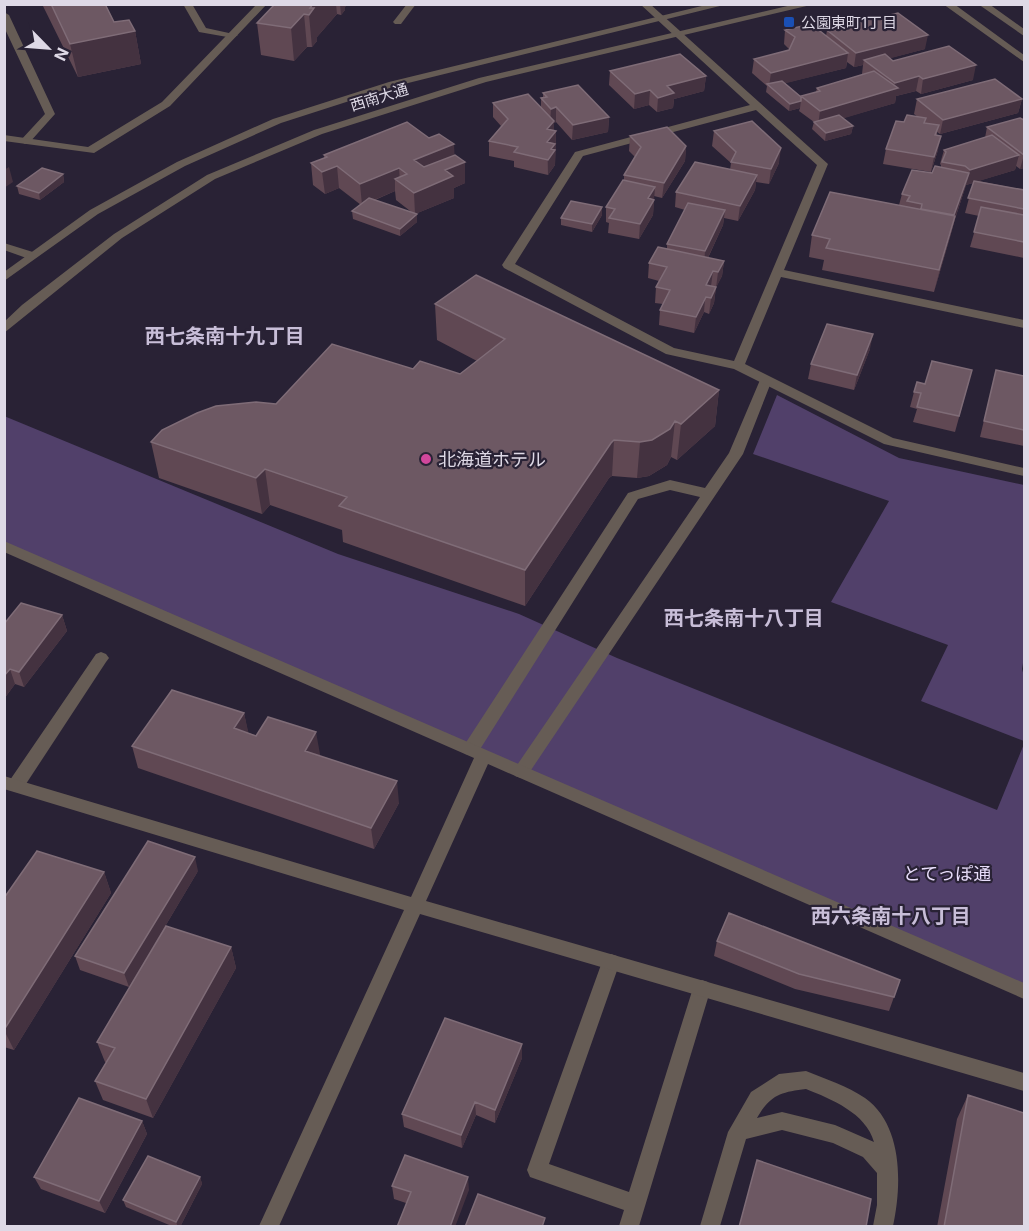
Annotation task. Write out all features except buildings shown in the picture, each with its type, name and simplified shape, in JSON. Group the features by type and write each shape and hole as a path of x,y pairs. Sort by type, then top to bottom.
{"street":[{"path":"187,4 202,30 233,34"},
{"path":"4,138 90,151 166,104 263,4"},
{"path":"398,22 412,4"},
{"path":"644,4 677,36 823,164 738,366"},
{"name":"西南大通","path":"4,278 94,212 181,164 277,121 393,84 724,4"},
{"name":"西南大通","path":"4,329 26,308 118,236 211,177 318,132 483,80 811,4"},
{"path":"947,4 1024,59"},
{"path":"982,4 1024,33"},
{"path":"4,15 50,114 26,141"},
{"path":"758,106 579,154 508,265 670,351 738,366 889,441 1024,472"},
{"path":"4,246 32,256"},
{"path":"779,273 1024,324"},
{"path":"521,771 736,454 766,380"},
{"path":"269,1227 417,906 477,752 633,496 670,485 709,494"},
{"path":"4,546 1024,991"},
{"path":"101,658 10,783 417,906 1024,1082"},
{"path":"611,962 537,1170 635,1204"},
{"path":"629,1227 702,988"},
{"path":"710,1227 738,1132 758,1098 779,1083 807,1080 836,1092 860,1106 883,1135 887,1170 886,1205 882,1227"},
{"path":"738,1132 782,1121 835,1134 870,1150 887,1170"}],"green space":[{"path":"777,395 899,458 1024,485 1024,657 1022,669 1024,676 1024,741 921,701 948,645 831,602 889,501 753,454"},
{"name":"とてっぽ通","path":"4,416 338,554 519,614 617,658 997,810 1024,744 1024,991 5,546"}],"place":[{"name":"公園東町1丁目","path":"789,22"},
{"name":"北海道ホテル","path":"426,459"}],"district":[{"name":"西七条南十九丁目","path":"225,336"},
{"name":"西七条南十八丁目","path":"744,618"},
{"name":"西六条南十八丁目","path":"891,916"}]}
